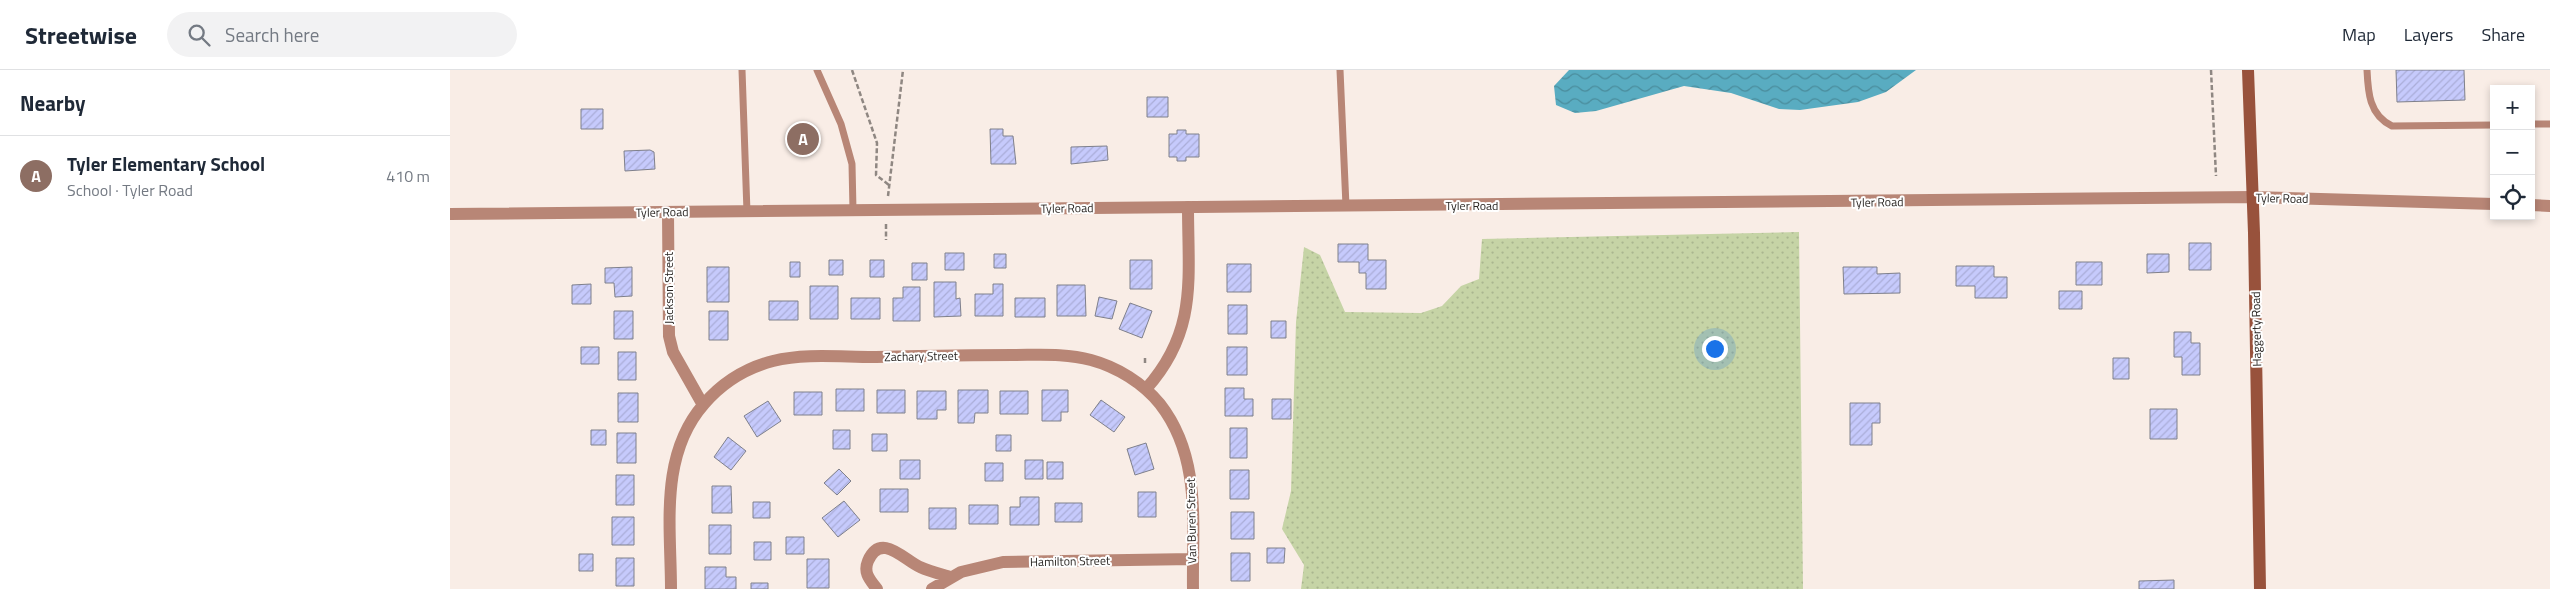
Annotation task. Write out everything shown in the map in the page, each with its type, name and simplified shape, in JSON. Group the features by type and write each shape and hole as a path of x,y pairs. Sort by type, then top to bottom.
{"main road":[{"name":"Haggerty Road","path":"2248,70 2253,197 2260,589"}],"street":[{"name":"Tyler Road","path":"450,214 2253,197 2490,204"},
{"path":"2535,205 2550,206"},
{"path":"1146,389 1170,357 1185,320 1188,300 1188,207"},
{"name":"Jackson Street","path":"668,212 669,336 673,352 703,405"},
{"name":"Zachary Street","path":"703,405 721,387 746,371 775,361 801,357 1065,355 1109,366 1146,389"},
{"name":"Van Buren Street","path":"1146,389 1170,418 1187,456 1192,487 1193,589"},
{"path":"671,589 670,492 674,466 688,427 703,405"},
{"path":"877,589 868,578 867,564 874,553 880,550 896,550 920,568 950,577"},
{"name":"Hamilton Street","path":"932,589 950,577 983,565 1003,562 1193,559"}],"lane":[{"path":"742,70 747,212"},
{"path":"817,70 841,124 852,164 853,210"},
{"path":"1340,70 1346,206"},
{"path":"2367,70 2372,105 2381,118 2392,126 2490,125"},
{"path":"2535,124 2550,124"}],"path":[{"path":"852,70 877,144 876,174 889,185"},
{"path":"886,240 889,185 903,70"},
{"path":"2211,70 2216,176"},
{"path":"1145,358 1145,365"}],"green space":[{"path":"1799,232 1803,589 1301,589 1304,565 1282,529 1291,491 1296,322 1304,247 1320,255 1345,312 1421,313 1442,306 1461,286 1479,279 1482,239"}],"water":[{"path":"1569,70 1916,70 1886,92 1858,102 1800,110 1779,109 1731,93 1684,86 1596,111 1575,113 1556,105 1554,86"}],"building":[{"path":"2396,70 2464,70 2465,100 2397,102"},
{"path":"1147,97 1168,97 1168,117 1147,117"},
{"path":"581,109 603,109 603,129 581,129"},
{"path":"990,129 1003,129 1003,136 1013,136 1016,164 991,164"},
{"path":"1177,130 1186,130 1186,134 1199,134 1199,157 1186,157 1186,161 1177,161 1177,157 1169,157 1169,134 1177,134"},
{"path":"1107,146 1108,160 1071,164 1071,147"},
{"path":"650,150 654,152 655,169 625,171 624,151"},
{"path":"2189,243 2211,243 2211,270 2189,270"},
{"path":"1338,244 1368,244 1368,260 1386,260 1386,289 1366,289 1366,273 1359,273 1359,262 1338,262"},
{"path":"945,253 964,253 964,270 945,270"},
{"path":"994,254 1006,254 1006,268 994,268"},
{"path":"2147,254 2169,254 2169,272 2147,273"},
{"path":"829,260 843,260 843,275 829,275"},
{"path":"870,260 884,260 884,277 870,277"},
{"path":"1130,260 1152,260 1152,289 1130,289"},
{"path":"790,262 800,262 800,277 790,277"},
{"path":"2076,262 2102,262 2102,285 2076,285"},
{"path":"912,263 927,263 927,280 912,280"},
{"path":"1227,264 1251,264 1251,292 1227,292"},
{"path":"1956,266 1994,266 1994,277 2007,277 2007,298 1975,298 1975,286 1956,286"},
{"path":"632,267 632,296 615,297 614,283 605,283 605,268"},
{"path":"707,267 729,267 729,302 707,302"},
{"path":"1843,267 1877,267 1877,274 1900,273 1900,293 1844,294"},
{"path":"934,282 956,282 956,299 960,298 961,316 934,317"},
{"path":"591,284 591,304 572,304 572,285"},
{"path":"993,284 1003,284 1003,316 975,316 975,294 993,294"},
{"path":"1057,285 1085,285 1086,316 1057,316"},
{"path":"810,286 838,286 838,319 810,319"},
{"path":"903,287 920,287 920,321 893,321 893,298 903,298"},
{"path":"2059,291 2082,291 2082,309 2059,309"},
{"path":"1099,297 1117,301 1112,319 1095,316"},
{"path":"851,298 880,298 880,319 851,319"},
{"path":"1015,298 1045,298 1045,317 1015,317"},
{"path":"769,301 798,301 798,320 769,320"},
{"path":"1130,303 1152,311 1142,338 1119,329"},
{"path":"1228,305 1247,305 1247,334 1228,334"},
{"path":"614,311 633,311 633,339 614,339"},
{"path":"709,311 728,311 728,340 709,340"},
{"path":"1271,321 1286,321 1286,338 1271,338"},
{"path":"2174,332 2191,332 2191,343 2200,343 2200,375 2182,375 2182,357 2174,357"},
{"path":"581,347 599,347 599,364 581,364"},
{"path":"1227,347 1247,347 1247,375 1227,375"},
{"path":"618,352 636,352 636,380 618,380"},
{"path":"2113,358 2129,358 2129,379 2113,379"},
{"path":"1225,388 1244,388 1244,399 1253,399 1253,416 1225,416"},
{"path":"836,389 864,389 864,411 836,411"},
{"path":"877,390 905,390 905,413 877,413"},
{"path":"958,390 988,390 988,413 975,413 974,423 958,423"},
{"path":"1042,390 1068,390 1068,412 1061,412 1061,421 1042,421"},
{"path":"917,391 946,391 946,410 937,410 937,419 917,419"},
{"path":"1000,391 1028,391 1028,414 1000,414"},
{"path":"794,392 822,392 822,415 794,415"},
{"path":"618,393 638,393 638,422 618,422"},
{"path":"1272,399 1291,399 1291,419 1272,419"},
{"path":"1101,400 1125,417 1114,432 1090,415"},
{"path":"768,401 781,421 757,437 744,416"},
{"path":"1850,403 1880,403 1880,423 1872,423 1872,445 1850,445"},
{"path":"2150,409 2177,409 2177,439 2150,439"},
{"path":"1230,428 1247,428 1247,458 1230,458"},
{"path":"591,430 606,430 606,445 591,445"},
{"path":"833,430 850,430 850,449 833,449"},
{"path":"617,433 636,433 636,463 617,463"},
{"path":"872,434 887,434 887,451 872,451"},
{"path":"996,435 1011,435 1011,451 996,451"},
{"path":"728,437 746,451 731,470 714,457"},
{"path":"1146,443 1154,469 1135,475 1127,449"},
{"path":"900,460 920,460 920,479 900,479"},
{"path":"1025,460 1043,460 1043,479 1025,479"},
{"path":"1047,462 1063,462 1063,479 1047,479"},
{"path":"985,463 1003,463 1003,481 985,481"},
{"path":"839,469 851,481 837,495 824,483"},
{"path":"1230,470 1249,470 1249,499 1230,499"},
{"path":"616,475 634,475 634,505 616,505"},
{"path":"712,486 731,486 732,513 712,513"},
{"path":"880,489 908,489 908,512 880,512"},
{"path":"1138,492 1156,492 1156,517 1138,517"},
{"path":"1020,497 1039,497 1039,525 1010,525 1010,507 1020,507"},
{"path":"844,501 860,520 838,537 822,518"},
{"path":"753,502 770,502 770,518 753,518"},
{"path":"1055,503 1082,503 1082,522 1055,522"},
{"path":"969,505 998,505 998,524 969,524"},
{"path":"929,508 956,508 956,529 929,529"},
{"path":"1231,512 1254,512 1254,539 1231,539"},
{"path":"612,517 634,517 634,545 612,545"},
{"path":"709,525 731,525 731,554 709,554"},
{"path":"786,537 804,537 804,554 786,554"},
{"path":"754,542 771,542 771,560 754,560"},
{"path":"1267,548 1285,548 1284,563 1267,563"},
{"path":"1231,553 1250,553 1250,581 1231,581"},
{"path":"579,554 593,554 593,571 579,571"},
{"path":"616,558 634,558 634,586 616,586"},
{"path":"807,559 829,559 829,588 807,588"},
{"path":"705,567 726,567 726,577 736,577 736,589 705,589"},
{"path":"2174,580 2174,589 2139,589 2139,581"},
{"path":"751,583 768,583 768,589 751,589"}],"place":[{"name":"Tyler Elementary School","path":"803,139"}]}
